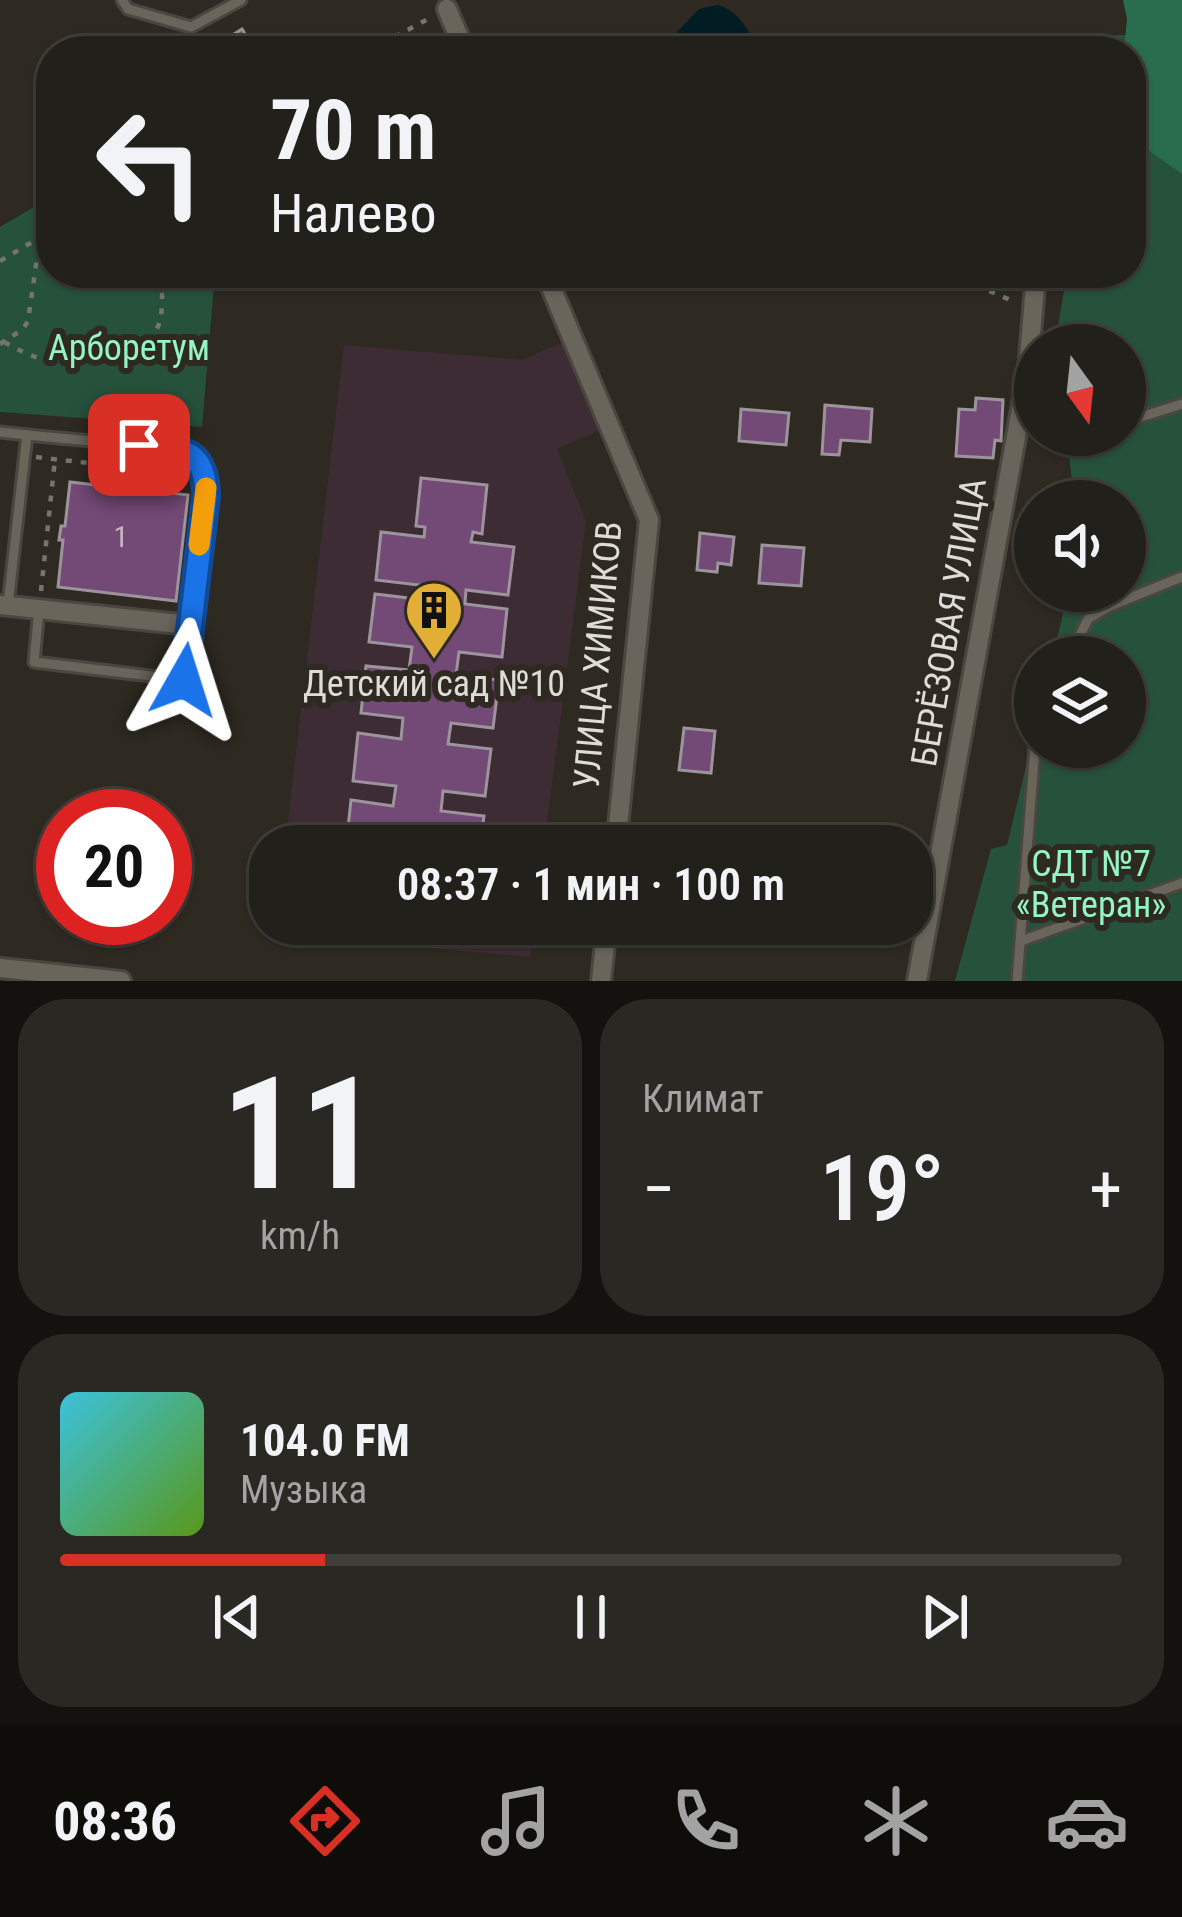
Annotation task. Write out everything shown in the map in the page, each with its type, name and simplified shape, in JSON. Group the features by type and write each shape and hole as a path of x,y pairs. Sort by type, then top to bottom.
{"street":[{"path":"444,4 458,36"},
{"name":"УЛИЦА ХИМИКОВ","path":"551,288 649,520 618,825"},
{"name":"БЕРЁЗОВАЯ УЛИЦА","path":"917,981 1028,371 1034,288"},
{"path":"4,605 35,600 189,626"},
{"path":"601,981 605,945"},
{"path":"0,968 121,981"}],"lane":[{"path":"122,0 128,9 191,27 241,0"},
{"path":"1146,415 1182,404"},
{"path":"0,432 176,448 196,459 205,476 184,680 34,662 35,600"},
{"path":"4,605 27,435"},
{"path":"1080,636 1088,619 1110,606 1182,577"},
{"path":"1017,981 1034,768"},
{"path":"1021,941 1182,883"}],"path":[{"path":"392,36 444,4"},
{"path":"0,261 36,240"},
{"path":"2,343 28,321 36,265"},
{"path":"2,343 38,358 71,364 128,346 147,338 159,323 161,288"},
{"path":"983,288 1031,309"},
{"path":"24,456 132,468 131,474"},
{"path":"35,600 41,595 56,459"},
{"path":"48,531 60,533"}],"shaded area":[{"path":"563,342 601,430 557,449 586,521 547,825 287,825 344,345 522,360"},
{"path":"397,945 531,945 530,957"}],"green space":[{"path":"1123,0 1182,0 1182,174 1146,149 1146,36 1125,36"},
{"name":"СДТ №7 «Ветеран»","path":"1163,35 1182,45 1182,981 955,981 991,849 1007,845 1026,768 1146,768 1146,636 1058,636 1063,612 1146,612 1146,480 1072,480 1069,456 1146,456 1146,324 1058,324 1064,288 1146,288 1146,36 1107,36"},
{"name":"Арборетум","path":"36,206 36,288 214,288 202,427 0,412 0,227"}],"water":[{"path":"718,5 732,12 751,36 673,36 699,9"}],"building":[{"path":"976,398 1003,400 1001,441 995,440 993,458 956,456 959,409 975,410"},
{"path":"825,405 872,409 870,442 841,440 839,455 822,454"},
{"path":"741,409 789,413 786,445 739,441"},
{"path":"114,472 146,475 144,490 188,495 176,601 58,587 63,540 59,540 70,482 113,487"},
{"name":"Детский сад №10","path":"421,478 487,485 482,534 473,532 471,542 514,547 508,595 466,590 465,604 507,609 502,657 459,652 456,675 499,680 493,728 451,723 448,744 491,749 485,796 443,791 441,811 484,816 483,825 348,825 351,800 393,806 396,786 353,781 358,733 401,739 403,718 361,713 366,666 409,670 412,647 369,642 375,594 417,599 419,585 376,580 381,532 424,537 425,527 416,526"},
{"path":"700,533 734,537 731,565 718,563 717,572 697,570"},
{"path":"762,545 804,548 801,586 759,583"},
{"path":"684,728 715,731 711,773 679,770"}],"slow traffic":[{"path":"199,545 206,488"}],"place":[{"name":"Детский сад №10","path":"434,661"}],"route":[{"path":"139,445 191,454 205,476 184,680"}]}
